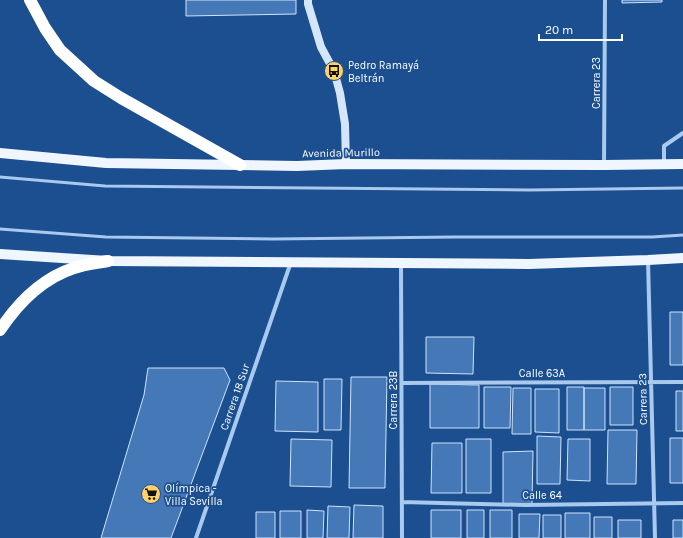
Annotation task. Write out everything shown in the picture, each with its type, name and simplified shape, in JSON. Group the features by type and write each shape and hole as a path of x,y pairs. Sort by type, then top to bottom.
{"highway":[{"path":"30,0 48,33 60,50 94,81 121,98 240,165"},
{"path":"0,330 16,308 45,282 73,268 108,261"}],"main road":[{"name":"Avenida Murillo","path":"0,153 106,163 297,166 346,164 683,164"},
{"path":"0,254 108,261 291,261 529,264 683,258"}],"street":[{"path":"308,0 321,47 334,71 340,93 345,124 346,164"},
{"name":"Carrera 23","path":"604,165 605,0"},
{"path":"664,164 664,146 683,133"},
{"name":"Carrera 23","path":"648,260 655,538"},
{"name":"Carrera 18 Sur","path":"196,538 291,261"},
{"name":"Carrera 23B","path":"401,263 402,538"},
{"name":"Calle 63A","path":"402,383 683,382"},
{"name":"Calle 64","path":"402,502 683,504"}],"lane":[{"path":"0,177 105,186 521,190 683,188"},
{"path":"0,229 106,237 258,239 652,237 683,235"}],"building":[{"path":"186,0 296,0 296,14 186,16"},
{"path":"622,0 662,0 662,2 622,3"},
{"path":"670,312 683,312 683,365 670,365"},
{"path":"426,337 474,337 473,374 426,373"},
{"name":"Olímpica - Villa Sevilla","path":"148,368 224,368 230,380 171,538 101,538 144,395"},
{"path":"351,377 387,377 385,488 349,488"},
{"path":"324,379 342,379 341,430 324,430"},
{"path":"276,381 318,382 318,432 275,431"},
{"path":"430,384 479,385 479,428 430,428"},
{"path":"484,387 511,387 510,428 484,428"},
{"path":"567,387 584,387 584,430 567,430"},
{"path":"610,387 633,387 633,425 610,425"},
{"path":"513,388 531,388 531,434 512,434"},
{"path":"584,388 605,388 605,430 584,430"},
{"path":"535,389 559,389 559,433 535,432"},
{"path":"676,391 683,391 683,431 676,431"},
{"path":"608,430 637,430 636,484 607,484"},
{"path":"537,436 561,437 560,484 537,484"},
{"path":"670,438 683,438 683,483 670,483"},
{"path":"291,439 332,440 331,487 290,486"},
{"path":"466,439 491,439 491,493 466,493"},
{"path":"568,439 590,439 590,481 567,480"},
{"path":"432,443 462,443 462,493 431,493"},
{"path":"533,451 532,504 503,504 503,452"},
{"path":"354,505 383,506 383,538 353,538"},
{"path":"328,506 350,507 349,538 327,538"},
{"path":"307,510 324,511 323,538 307,538"},
{"path":"431,510 461,510 461,538 431,538"},
{"path":"467,510 484,510 484,538 467,538"},
{"path":"490,510 512,510 512,538 490,538"},
{"path":"280,511 301,511 301,538 280,538"},
{"path":"256,512 275,512 275,538 256,538"},
{"path":"565,513 590,513 590,538 565,538"},
{"path":"519,514 540,514 539,538 519,538"},
{"path":"543,515 561,515 561,538 543,538"},
{"path":"594,517 612,517 612,538 594,538"},
{"path":"618,520 641,520 641,538 618,538"},
{"path":"673,520 683,520 683,538 673,538"}],"place":[{"name":"Pedro Ramayá Beltrán","path":"334,71"},
{"name":"Olímpica - Villa Sevilla","path":"151,494"}]}
